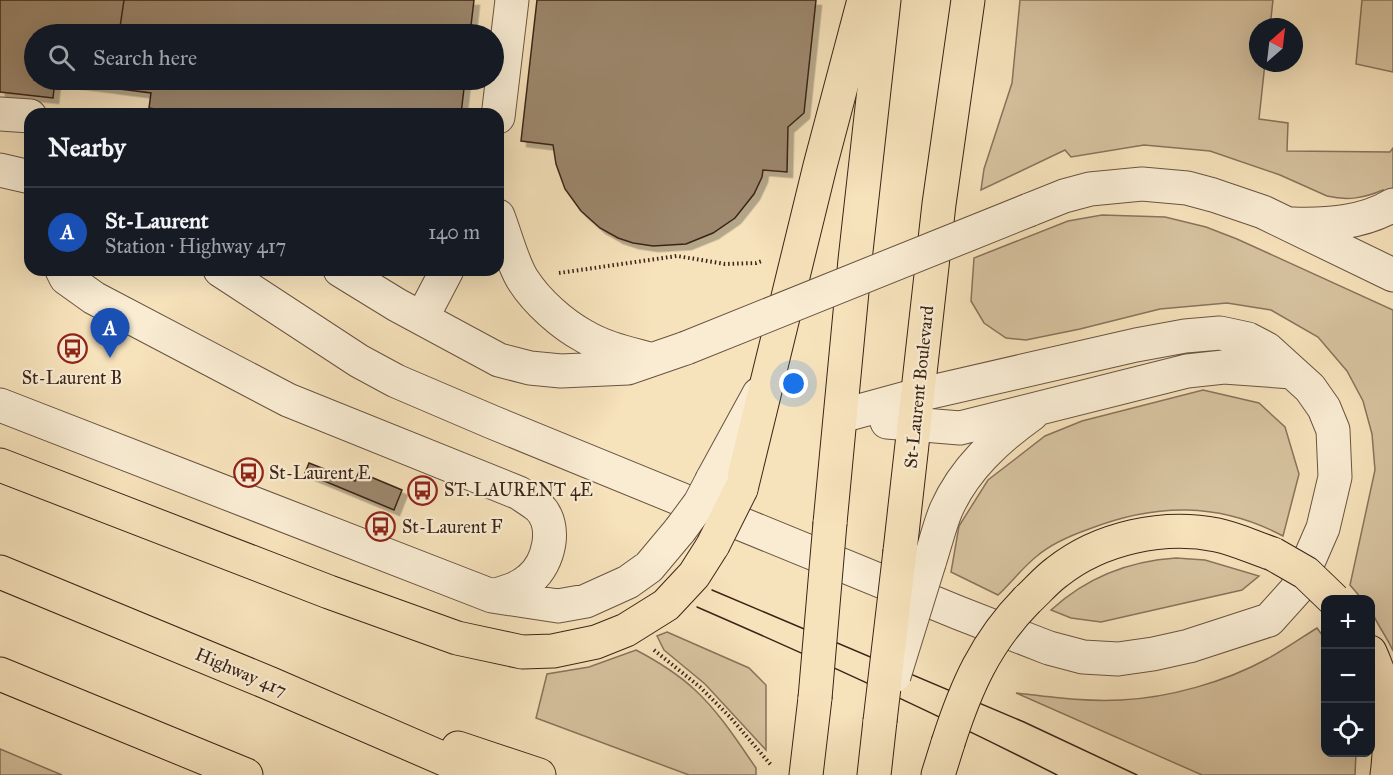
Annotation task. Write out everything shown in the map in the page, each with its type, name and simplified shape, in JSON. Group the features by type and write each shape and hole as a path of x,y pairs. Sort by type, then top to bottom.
{"main road":[{"path":"0,465 328,592 457,638 491,647 522,652 553,651 596,642 626,630 666,605 694,574 713,545 727,484 770,374 820,166 864,0"},
{"path":"806,775 855,260 884,0"},
{"name":"St-Laurent Boulevard","path":"874,775 880,721 915,557 917,410 939,204 968,0"},
{"path":"938,775 965,693 989,645 1006,621 1027,600 1057,572 1088,552 1117,540 1151,533 1188,531 1218,535 1273,554 1306,573 1329,595"},
{"name":"Highway 417","path":"0,572 271,684 481,775"},
{"path":"1375,664 1386,696 1391,726 1387,775"},
{"path":"0,674 246,775"},
{"path":"271,684 539,775"}],"lane":[{"path":"504,67 512,0"},
{"path":"499,108 501,90"},
{"path":"0,114 24,116"},
{"path":"0,170 24,176"},
{"path":"350,276 498,360 530,368 561,371 628,368 686,348 1064,196 1090,189 1142,184 1187,188 1214,195 1263,212 1393,275"},
{"path":"1286,224 1323,225 1349,221 1372,215 1393,205"},
{"path":"504,232 522,279 537,298 559,318 584,336 612,349 651,360"},
{"path":"65,276 94,298 288,400 519,493 540,508 550,527 548,548 542,564 531,579 515,590 492,596"},
{"path":"229,276 359,361 396,381 959,614 1048,648 1083,657 1118,659 1154,654 1189,646 1269,620 1296,590 1329,511 1335,477 1336,454 1333,430 1324,408 1310,388 1267,349 1248,339 1220,333 1185,336 1136,345 917,410 841,416"},
{"path":"422,318 444,276"},
{"path":"917,410 960,428 1187,371 1224,367 1292,372"},
{"path":"0,405 492,596 558,606 585,601 628,582 649,567 700,503 727,484"},
{"path":"915,557 976,462 1012,429 1041,407"}],"path":[{"path":"553,274 677,256 725,264 756,263 766,259"},
{"path":"636,623 649,645 700,687 730,717 771,765"}],"shaded area":[{"path":"1020,0 1273,0 1271,18 1249,18 1249,72 1264,72 1259,119 1288,123 1287,151 1390,152 1393,148 1393,194 1389,197 1383,190 1356,198 1327,196 1280,175 1210,151 1144,145 1071,157 1065,150 981,190 984,169 1012,83"},
{"path":"1362,0 1393,0 1393,72 1356,64"},
{"path":"1102,215 1165,217 1206,227 1393,310 1393,651 1375,619 1375,595 1359,595 1350,585 1375,470 1372,434 1363,401 1347,371 1318,337 1271,310 1227,303 1160,309 1026,340 1006,338 984,323 971,301 974,258 1068,221"},
{"path":"1203,390 1259,403 1285,427 1299,474 1283,536 1235,517 1211,512 1163,511 1114,520 1062,540 1032,560 998,595 951,572 959,526 988,480 1045,436 1082,421"},
{"path":"1176,558 1205,560 1259,576 1242,590 1101,622 1071,618 1051,610 1079,589 1109,573 1142,563"},
{"path":"1317,628 1321,634 1321,757 1356,757 1355,775 1202,775 1016,693 1068,699 1139,699 1215,682 1280,652"},
{"path":"667,632 749,668 766,685 766,750 705,684 664,650 657,636"},
{"path":"636,650 674,673 704,699 756,768 756,775 689,775 536,718 547,674 589,667"},
{"path":"0,749 62,775 0,775"}],"building":[{"path":"0,0 124,0 120,24 24,24 24,90 54,90 53,98 0,92"},
{"path":"124,0 474,0 471,24 120,24"},
{"path":"537,0 816,0 804,113 788,127 787,172 763,170 754,194 735,218 713,233 686,244 653,246 633,243 600,228 581,211 565,189 556,164 553,145 521,141"},
{"path":"128,90 464,90 462,108 149,108 151,93"},
{"path":"309,463 355,481 359,472 402,490 394,510 305,473"}],"tram line":[{"path":"712,590 1024,722 1137,775"},
{"path":"697,607 878,688 1057,775"}],"place":[{"name":"St-Laurent B","path":"72,349"},
{"name":"St-Laurent","path":"110,358"},
{"name":"St-Laurent E","path":"248,473"},
{"name":"ST. LAURENT 4E","path":"423,490"},
{"name":"St-Laurent F","path":"381,527"}]}
